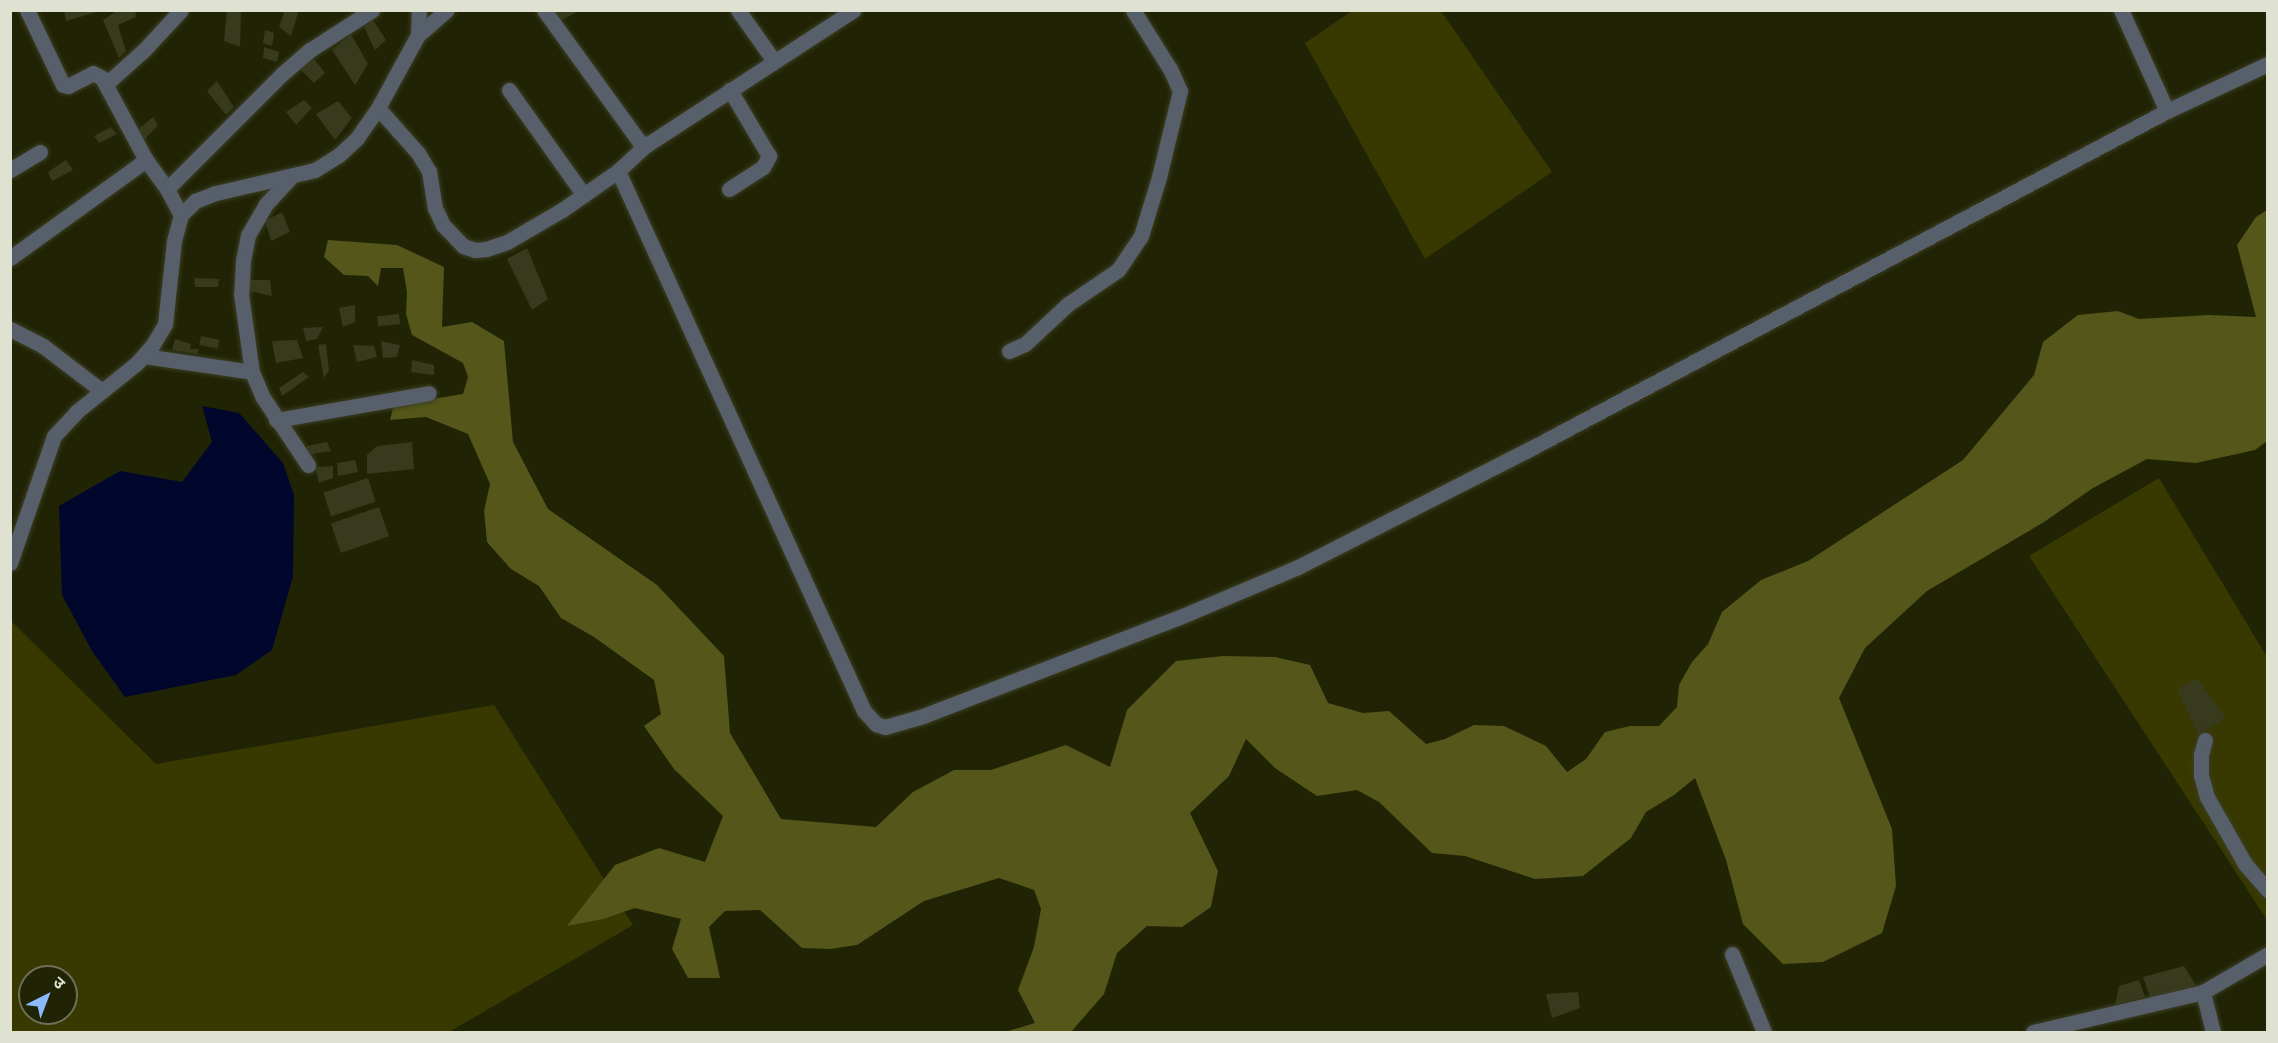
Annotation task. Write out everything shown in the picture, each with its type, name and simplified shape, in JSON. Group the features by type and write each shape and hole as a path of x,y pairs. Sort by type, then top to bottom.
{"street":[{"path":"27,10 63,85 68,86 97,73 106,84 146,160 182,215"},
{"path":"106,84 144,50 182,10"},
{"path":"167,189 282,74 310,50 372,10"},
{"path":"418,35 419,10"},
{"path":"10,563 54,436 76,412 144,356 165,324 174,241 182,215 195,201 216,193 315,170 339,155 357,138 378,108 418,35 447,10"},
{"path":"544,10 639,141 645,146"},
{"path":"738,10 774,61"},
{"path":"378,108 418,153 429,171 435,208 442,225 463,246 475,250 507,242 584,195 618,171 645,146 854,10"},
{"path":"1009,351 1031,339 1068,304 1118,270 1132,251 1147,217 1180,91 1174,75 1133,10"},
{"path":"2121,10 2167,111"},
{"path":"618,171 864,711 876,724 885,727 923,716 1180,617 1298,567 1524,452 2167,111 2268,64"},
{"path":"509,90 584,195"},
{"path":"729,189 764,166 769,156 730,90"},
{"path":"10,171 40,152"},
{"path":"10,258 146,160"},
{"path":"292,176 256,218 248,235 243,261 241,294 252,372 276,420 308,465"},
{"path":"10,329 43,346 102,391"},
{"path":"144,356 252,372"},
{"path":"276,420 429,393"},
{"path":"2205,740 2201,755 2201,775 2207,798 2246,864 2268,890"},
{"path":"1732,954 1764,1032"},
{"path":"2033,1032 2203,992 2268,954"},
{"path":"2203,992 2213,1032"}],"shaded area":[{"path":"1352,11 1441,11 1552,172 1425,259 1305,43"},
{"path":"2267,210 2267,441 2255,450 2196,463 2147,459 2093,488 2044,522 1927,591 1865,648 1839,698 1892,829 1896,886 1882,933 1823,962 1783,964 1743,924 1726,860 1695,778 1674,795 1646,812 1631,838 1583,876 1535,879 1465,856 1432,853 1379,802 1357,790 1317,796 1275,768 1246,739 1229,776 1190,813 1218,871 1211,907 1182,927 1147,926 1117,953 1104,994 1071,1032 1005,1032 1035,1023 1018,990 1034,947 1041,909 1034,890 999,878 924,901 857,945 830,949 802,948 760,910 725,911 709,927 720,978 688,978 672,949 681,919 635,908 603,919 567,926 615,865 659,848 705,862 723,816 674,769 644,726 661,714 654,680 594,637 561,618 539,586 511,569 487,542 484,511 490,484 468,434 426,417 390,420 395,400 432,399 463,394 468,377 463,363 412,335 406,314 407,292 403,268 381,268 378,286 368,276 344,275 324,257 328,240 397,245 444,267 442,327 472,322 504,341 513,442 548,509 657,585 724,656 730,733 781,819 876,827 913,792 954,770 991,770 1066,745 1110,767 1127,710 1176,661 1223,656 1275,657 1310,665 1328,703 1363,713 1389,711 1426,744 1445,739 1474,725 1504,726 1546,746 1567,772 1586,759 1605,732 1630,726 1659,726 1677,707 1679,685 1692,662 1708,644 1722,612 1761,580 1808,561 1963,460 2034,375 2043,342 2078,315 2118,311 2139,319 2209,315 2256,317 2237,245 2256,217"},
{"path":"2159,478 2267,657 2267,920 2029,556"},
{"path":"10,620 156,764 494,705 633,925 449,1032 11,1032"}],"water":[{"path":"202,406 239,413 283,463 294,495 293,576 272,650 236,675 125,697 92,651 62,595 59,506 120,471 182,482 212,442"}],"building":[{"path":"64,10 100,10 100,11 66,21"},
{"path":"118,10 135,10 136,17 118,25 126,51 119,58 103,20"},
{"path":"227,10 241,11 240,47 224,41"},
{"path":"285,10 299,10 291,36 279,27"},
{"path":"551,10 580,10 559,22"},
{"path":"373,20 386,40 375,50 364,27"},
{"path":"265,30 274,33 272,46 263,43"},
{"path":"351,34 368,64 355,85 332,50"},
{"path":"264,47 279,52 277,62 263,58"},
{"path":"313,58 325,73 314,83 299,68"},
{"path":"217,81 234,107 226,115 207,91"},
{"path":"304,100 312,108 296,125 286,112"},
{"path":"338,101 352,118 335,140 316,114"},
{"path":"153,117 158,125 143,141 136,131"},
{"path":"111,127 117,134 99,143 94,136"},
{"path":"66,160 73,170 52,181 48,172"},
{"path":"282,212 290,232 271,241 265,221"},
{"path":"527,248 548,299 532,310 507,259"},
{"path":"194,278 219,279 218,287 195,287"},
{"path":"247,280 270,280 272,296 249,291"},
{"path":"355,305 355,322 343,327 339,308"},
{"path":"399,314 400,324 378,326 377,316"},
{"path":"323,327 317,339 306,341 303,328"},
{"path":"201,336 220,340 218,349 199,345"},
{"path":"175,339 191,344 190,349 199,349 197,354 172,350"},
{"path":"297,340 303,358 276,363 272,341"},
{"path":"381,341 400,345 397,357 383,358"},
{"path":"326,344 329,371 324,378 318,345"},
{"path":"353,345 374,346 377,357 357,362"},
{"path":"412,360 434,365 434,375 411,372"},
{"path":"303,372 309,377 282,396 279,388"},
{"path":"327,442 331,451 307,455 307,446"},
{"path":"412,442 414,469 367,474 367,455 377,446"},
{"path":"355,460 358,472 338,476 337,463"},
{"path":"333,466 333,478 319,483 315,467"},
{"path":"368,478 376,502 331,516 323,493"},
{"path":"379,507 389,536 341,553 331,524"},
{"path":"2197,678 2226,718 2198,735 2177,689"},
{"path":"2184,966 2197,987 2151,1000 2143,977"},
{"path":"2139,980 2145,997 2115,1005 2119,986"},
{"path":"1578,992 1580,1008 1552,1018 1546,994"}]}
